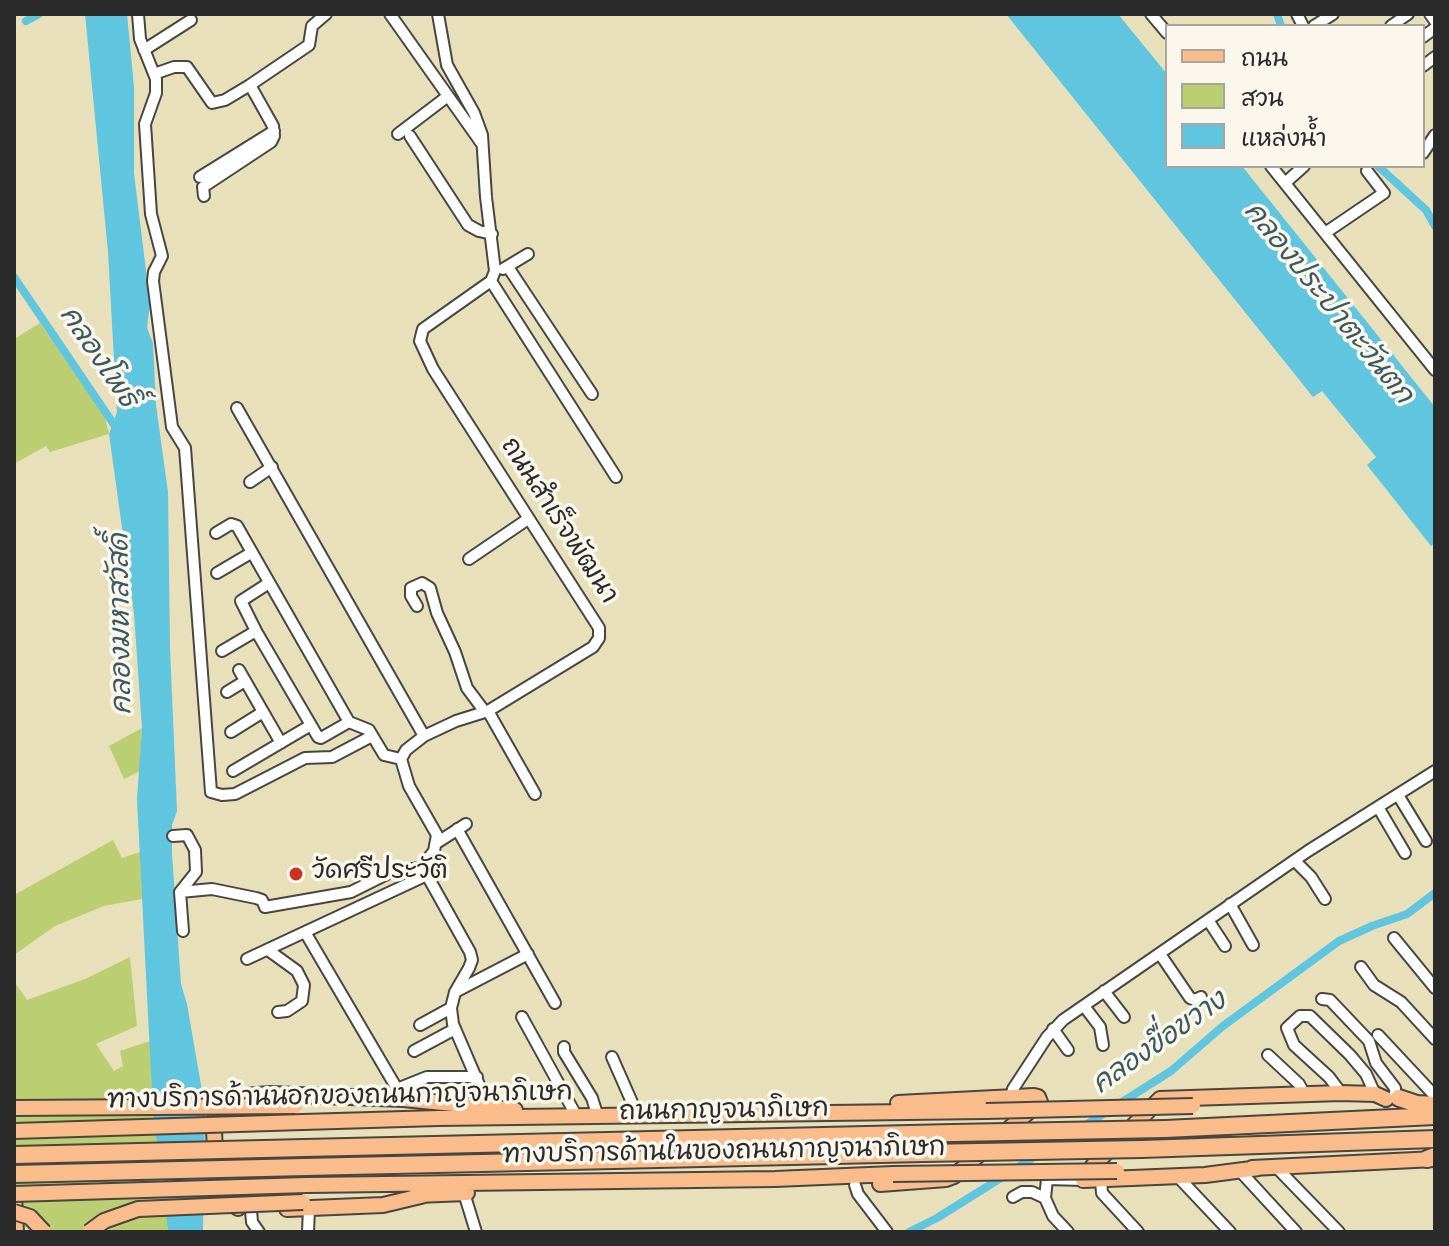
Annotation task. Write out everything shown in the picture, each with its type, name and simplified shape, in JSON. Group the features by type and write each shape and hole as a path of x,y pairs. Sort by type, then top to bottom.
{"highway":[{"path":"1389,1097 1435,1105"},
{"name":"ถนนกาญจนาภิเษก","path":"14,1155 446,1142 1165,1129 1435,1116"},
{"name":"ถนนกาญจนาภิเษก","path":"14,1174 1142,1149 1435,1139"}],"main road":[{"path":"1083,1180 1160,1099 1341,1093 1389,1097"},
{"path":"537,1183 503,1190 456,1193 424,1189 251,1210 234,1207 216,1179 214,1129 217,1111 232,1097 270,1094 400,1094 456,1105 518,1111 539,1118"},
{"path":"775,1179 855,1185 946,1179 954,1176 1040,1102 1037,1096 891,1104 818,1113"},
{"name":"ทางบริการด้านนอกของถนนกาญจนาภิเษก","path":"14,1131 303,1122 1193,1106 1435,1096"},
{"path":"14,1108 295,1106 426,1109 456,1105"},
{"name":"ทางบริการด้านในของถนนกาญจนาภิเษก","path":"14,1195 307,1185 424,1189 893,1174 1277,1168 1432,1158"},
{"path":"1083,1180 1180,1176 1259,1168"},
{"path":"14,1195 16,1232"},
{"path":"89,1232 104,1221 138,1209 306,1205"},
{"path":"14,1212 30,1217 44,1232"}],"street":[{"path":"138,14 156,93 145,124 151,214 162,256 153,281 172,427 185,448 211,792 216,795 235,794 305,758 332,757 372,736"},
{"path":"154,74 174,67 187,67 193,71 212,103 225,100 309,45 312,26 326,14"},
{"path":"390,14 483,145"},
{"path":"438,14 447,65 474,113 482,135 493,276 616,477"},
{"path":"1151,14 1165,31"},
{"path":"1430,14 1435,21"},
{"path":"144,50 191,20"},
{"path":"204,196 203,187 271,142 274,131 250,85"},
{"path":"398,134 448,96"},
{"path":"200,177 274,131"},
{"path":"410,136 468,225 492,234"},
{"path":"1273,168 1435,370"},
{"path":"1285,183 1302,168"},
{"path":"1325,233 1384,193 1367,171"},
{"name":"ถนนสำเร็จพัฒนา","path":"401,759 406,750 424,736 456,721 486,712 593,647 599,638 599,628 433,369 420,341 423,329 493,276 528,254"},
{"path":"508,267 592,394"},
{"path":"237,408 424,736"},
{"path":"250,482 272,467"},
{"path":"469,559 528,519"},
{"path":"216,533 234,524 349,722 369,730 384,755 401,759 409,786 435,828 438,842"},
{"path":"217,573 251,553"},
{"path":"269,583 241,601 256,631 321,738 349,722"},
{"path":"417,606 411,596 411,588 422,583 430,588 467,688 486,712 535,794"},
{"path":"222,651 256,631"},
{"path":"239,670 281,743"},
{"path":"227,692 245,681"},
{"path":"231,732 263,712"},
{"path":"233,771 311,725"},
{"path":"1011,1098 1013,1089 1053,1029 1230,904 1435,771"},
{"path":"1398,795 1426,841"},
{"path":"1378,807 1405,853"},
{"path":"489,1108 455,1029 451,1008 455,992 472,960 470,952 426,871 426,861 438,842 462,826 555,1003"},
{"path":"173,836 187,835 195,850 196,872 180,892 183,931"},
{"path":"1295,861 1311,877 1325,899"},
{"path":"180,892 212,889 262,900 265,907 351,892 389,873 426,871"},
{"path":"247,959 426,871"},
{"path":"1230,904 1253,945"},
{"path":"1208,920 1225,946"},
{"path":"305,932 400,1094 427,1077 477,1077"},
{"path":"1394,938 1435,988"},
{"path":"268,950 297,971 304,985 302,1001 287,1011 278,1012"},
{"path":"455,992 528,954"},
{"path":"1160,954 1190,998 1195,1000 1201,997"},
{"path":"1361,967 1374,985 1401,1002 1435,1039"},
{"path":"1104,991 1124,1017"},
{"path":"1322,999 1330,1000 1369,1041 1376,1063 1395,1088 1389,1097 1310,1016 1300,1016 1287,1028 1294,1045 1329,1077 1341,1093"},
{"path":"1084,1006 1100,1027 1103,1045"},
{"path":"420,1025 451,1008"},
{"path":"522,1017 577,1117"},
{"path":"414,1051 455,1029"},
{"path":"1053,1029 1068,1050"},
{"path":"1378,1035 1435,1096"},
{"path":"564,1047 564,1052 592,1098 598,1117"},
{"path":"1268,1055 1299,1084 1305,1095"},
{"path":"612,1057 638,1116"},
{"path":"1277,1168 1339,1232"},
{"path":"1240,1171 1296,1232"},
{"path":"1180,1176 1230,1232"},
{"path":"1068,1232 1053,1216 1045,1198 1047,1179 1083,1180"},
{"path":"1101,1180 1102,1193 1138,1232"},
{"path":"855,1185 858,1194 887,1232"},
{"path":"1013,1197 1022,1192 1032,1192 1045,1198"},
{"path":"456,1193 476,1232"},
{"path":"306,1205 308,1232"},
{"path":"251,1210 252,1222 259,1232"}],"green space":[{"path":"40,323 105,417 109,434 50,452 46,446 14,464 14,339"},
{"path":"142,728 140,771 124,779 109,746"},
{"path":"113,840 122,858 140,852 142,899 104,906 55,926 14,955 14,895"},
{"path":"130,957 137,1026 96,1044 114,1071 123,1066 120,1051 150,1041 153,1113 168,1232 33,1232 20,1223 17,1206 14,981 27,1000 85,979"}],"water":[{"path":"85,14 127,14 134,87 134,173 150,303 147,328 153,343 156,405 168,492 170,648 177,811 172,825 172,854 181,984 205,1108 203,1232 168,1232 153,1113 137,799 142,728 134,614 109,434 117,412 108,252"},
{"name":"คลองประปาตะวันตก","path":"1006,14 1118,14 1165,72 1165,168 1244,168 1435,407 1435,543 1431,546 1367,465 1376,457 1322,391 1313,397"}],"waterway":[{"path":"26,21 39,14"},
{"path":"1277,14 1280,24"},
{"path":"1380,168 1426,210 1435,226"},
{"name":"คลองโพธิ์","path":"14,277 117,429"},
{"name":"คลองขื่อขวาง","path":"1081,1128 1171,1071 1223,1026 1339,941 1407,914 1435,893"},
{"name":"คลองขื่อขวาง","path":"909,1232 937,1218 1039,1154"}],"place":[{"name":"วัดศรีประวัติ","path":"296,874"}],"water label":[{"name":"คลองมหาสวัสดิ์","path":"124,624"}]}
